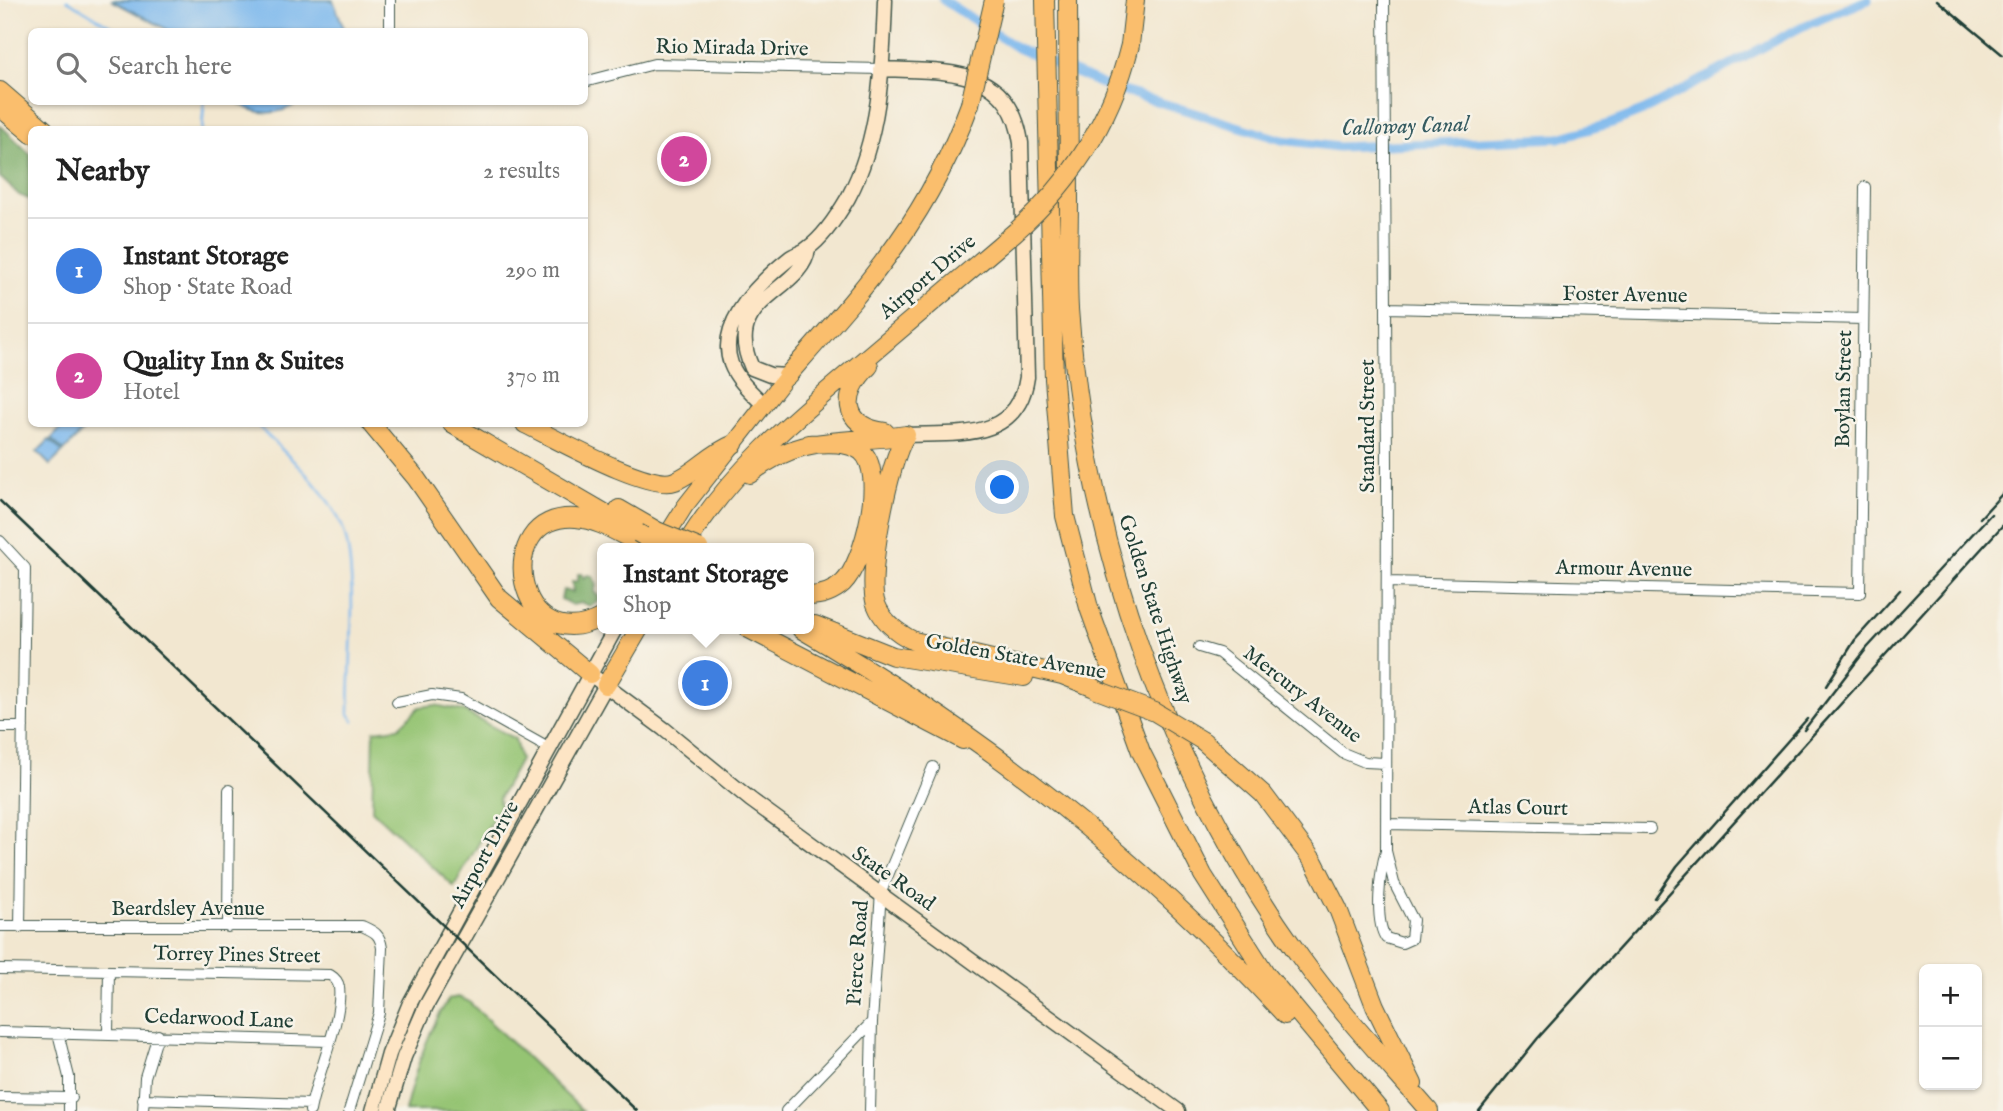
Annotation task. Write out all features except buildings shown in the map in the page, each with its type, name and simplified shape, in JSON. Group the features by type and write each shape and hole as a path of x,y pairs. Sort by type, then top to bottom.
{"highway":[{"name":"Airport Drive","path":"787,376 873,278 911,227 949,158 970,104 983,58 994,0"},
{"path":"1045,0 1054,380 1065,516 1088,608 1109,671 1166,806 1223,909 1266,974 1378,1111"},
{"name":"Golden State Highway","path":"1068,0 1069,218 1073,343 1095,489 1113,563 1156,687 1202,793 1280,926 1336,1004 1426,1107"},
{"name":"Airport Drive","path":"687,543 736,476 793,419 1002,244 1053,196 1085,153 1115,95 1130,45 1135,0"},
{"path":"0,91 40,126"},
{"path":"0,107 28,131"},
{"path":"906,435 876,431 862,425 851,416 850,401 860,374 921,312"},
{"path":"374,427 416,478 499,598 590,674"},
{"path":"457,427 647,538 673,543"},
{"path":"479,427 647,538"},
{"path":"531,427 637,477 668,483 689,472 714,452 734,444"},
{"path":"708,512 769,460 809,444 906,435"},
{"path":"906,435 894,464 872,576 876,603 884,619 899,633 914,641 1062,675 1097,689"},
{"path":"809,444 836,443 858,449 869,459 874,474 863,540 854,569 837,588 814,594"},
{"path":"597,619 588,623 567,624 542,614 525,593 521,576 525,551 539,531 567,518 591,521 666,543"},
{"name":"Golden State Avenue","path":"814,624 842,638 892,656 1097,689 1171,720 1203,741 1263,794 1314,862 1338,909 1375,1006 1426,1107"},
{"name":"Airport Drive","path":"606,685 639,634"},
{"path":"759,634 942,730 1003,758"},
{"path":"809,634 942,715 1081,818 1157,885 1241,967 1378,1111"}],"main road":[{"path":"764,405 734,372 728,352 729,332 739,312 766,280 792,256 808,248 836,216 861,170 873,124 881,69 886,0"},
{"path":"881,69 955,72 992,87 1015,117 1021,143 1027,377 1022,400 1009,417 990,428 965,433 906,435"},
{"path":"787,376 770,375 752,368 744,350 744,340 756,310 807,261 808,248"},
{"name":"Airport Drive","path":"647,538 681,512 787,376"},
{"name":"Airport Drive","path":"373,1111 389,1054 410,1003 612,634"},
{"name":"State Road","path":"590,674 751,800 881,892 1178,1111"},
{"name":"Airport Drive","path":"388,1111 404,1057 426,1006 606,685"}],"street":[{"path":"390,0 390,28"},
{"name":"Standard Street","path":"1384,0 1386,851 1394,883 1414,928 1411,939 1402,943 1387,938 1380,924 1380,869 1386,851"},
{"name":"Rio Mirada Drive","path":"588,81 654,64 881,69"},
{"name":"Boylan Street","path":"1860,593 1865,187"},
{"name":"Foster Avenue","path":"1386,308 1863,319"},
{"path":"3,543 25,568 20,926"},
{"name":"Armour Avenue","path":"1387,582 1860,593"},
{"name":"Mercury Avenue","path":"1199,646 1219,653 1343,753 1365,762 1386,763"},
{"path":"397,702 432,695 461,699 550,749"},
{"path":"0,727 23,727"},
{"name":"Pierce Road","path":"870,1111 872,1022 881,892 933,767"},
{"path":"228,927 229,790"},
{"name":"Atlas Court","path":"1387,824 1650,830"},
{"name":"Beardsley Avenue","path":"0,926 362,926 375,932 381,938 382,948 379,1013 349,1111"},
{"name":"Torrey Pines Street","path":"0,969 330,975 336,979 339,988 311,1107"},
{"path":"108,1033 109,971"},
{"path":"786,1111 872,1022"},
{"name":"Cedarwood Lane","path":"0,1032 328,1041"},
{"path":"58,1033 72,1098 69,1111"},
{"path":"143,1111 145,1077 158,1035"},
{"path":"0,1097 72,1098"},
{"path":"143,1098 311,1107"}],"green space":[{"path":"0,125 28,152 28,199 19,195 0,177"},
{"path":"578,574 582,574 584,579 587,575 592,576 597,584 594,592 597,602 590,606 582,603 572,605 561,599 563,590 573,592 572,582 578,581"},
{"path":"435,705 463,711 515,739 520,760 499,798 500,806 454,887 372,810 374,731 398,728 420,707"},
{"path":"458,997 468,1001 583,1111 405,1111 417,1068 434,1025 449,999"}],"water":[{"path":"111,0 333,0 344,28 164,28"},
{"path":"241,105 295,105 268,113"},
{"path":"62,427 76,427 82,432 64,451 51,439"},
{"path":"49,440 63,452 50,465 37,452"}],"waterway":[{"path":"67,0 113,28"},
{"name":"Calloway Canal","path":"943,0 1017,48 1104,85 1282,140 1338,147 1559,138 1612,123 1645,110 1801,27 1868,0"},
{"path":"202,126 204,105"},
{"path":"259,427 315,484 335,511 342,526 347,544 352,591 349,714 354,721"}],"railway":[{"path":"1937,0 2003,55"},
{"path":"1980,518 2003,493"},
{"path":"0,501 637,1111"},
{"path":"1804,730 1867,648 1991,514"},
{"path":"1479,1111 1538,1038 2003,525"},
{"path":"1826,686 1855,640 1900,590"},
{"path":"1655,898 1677,866 1807,719"}],"place":[{"name":"Quality Inn & Suites","path":"684,159"},
{"name":"Instant Storage","path":"705,683"}]}
